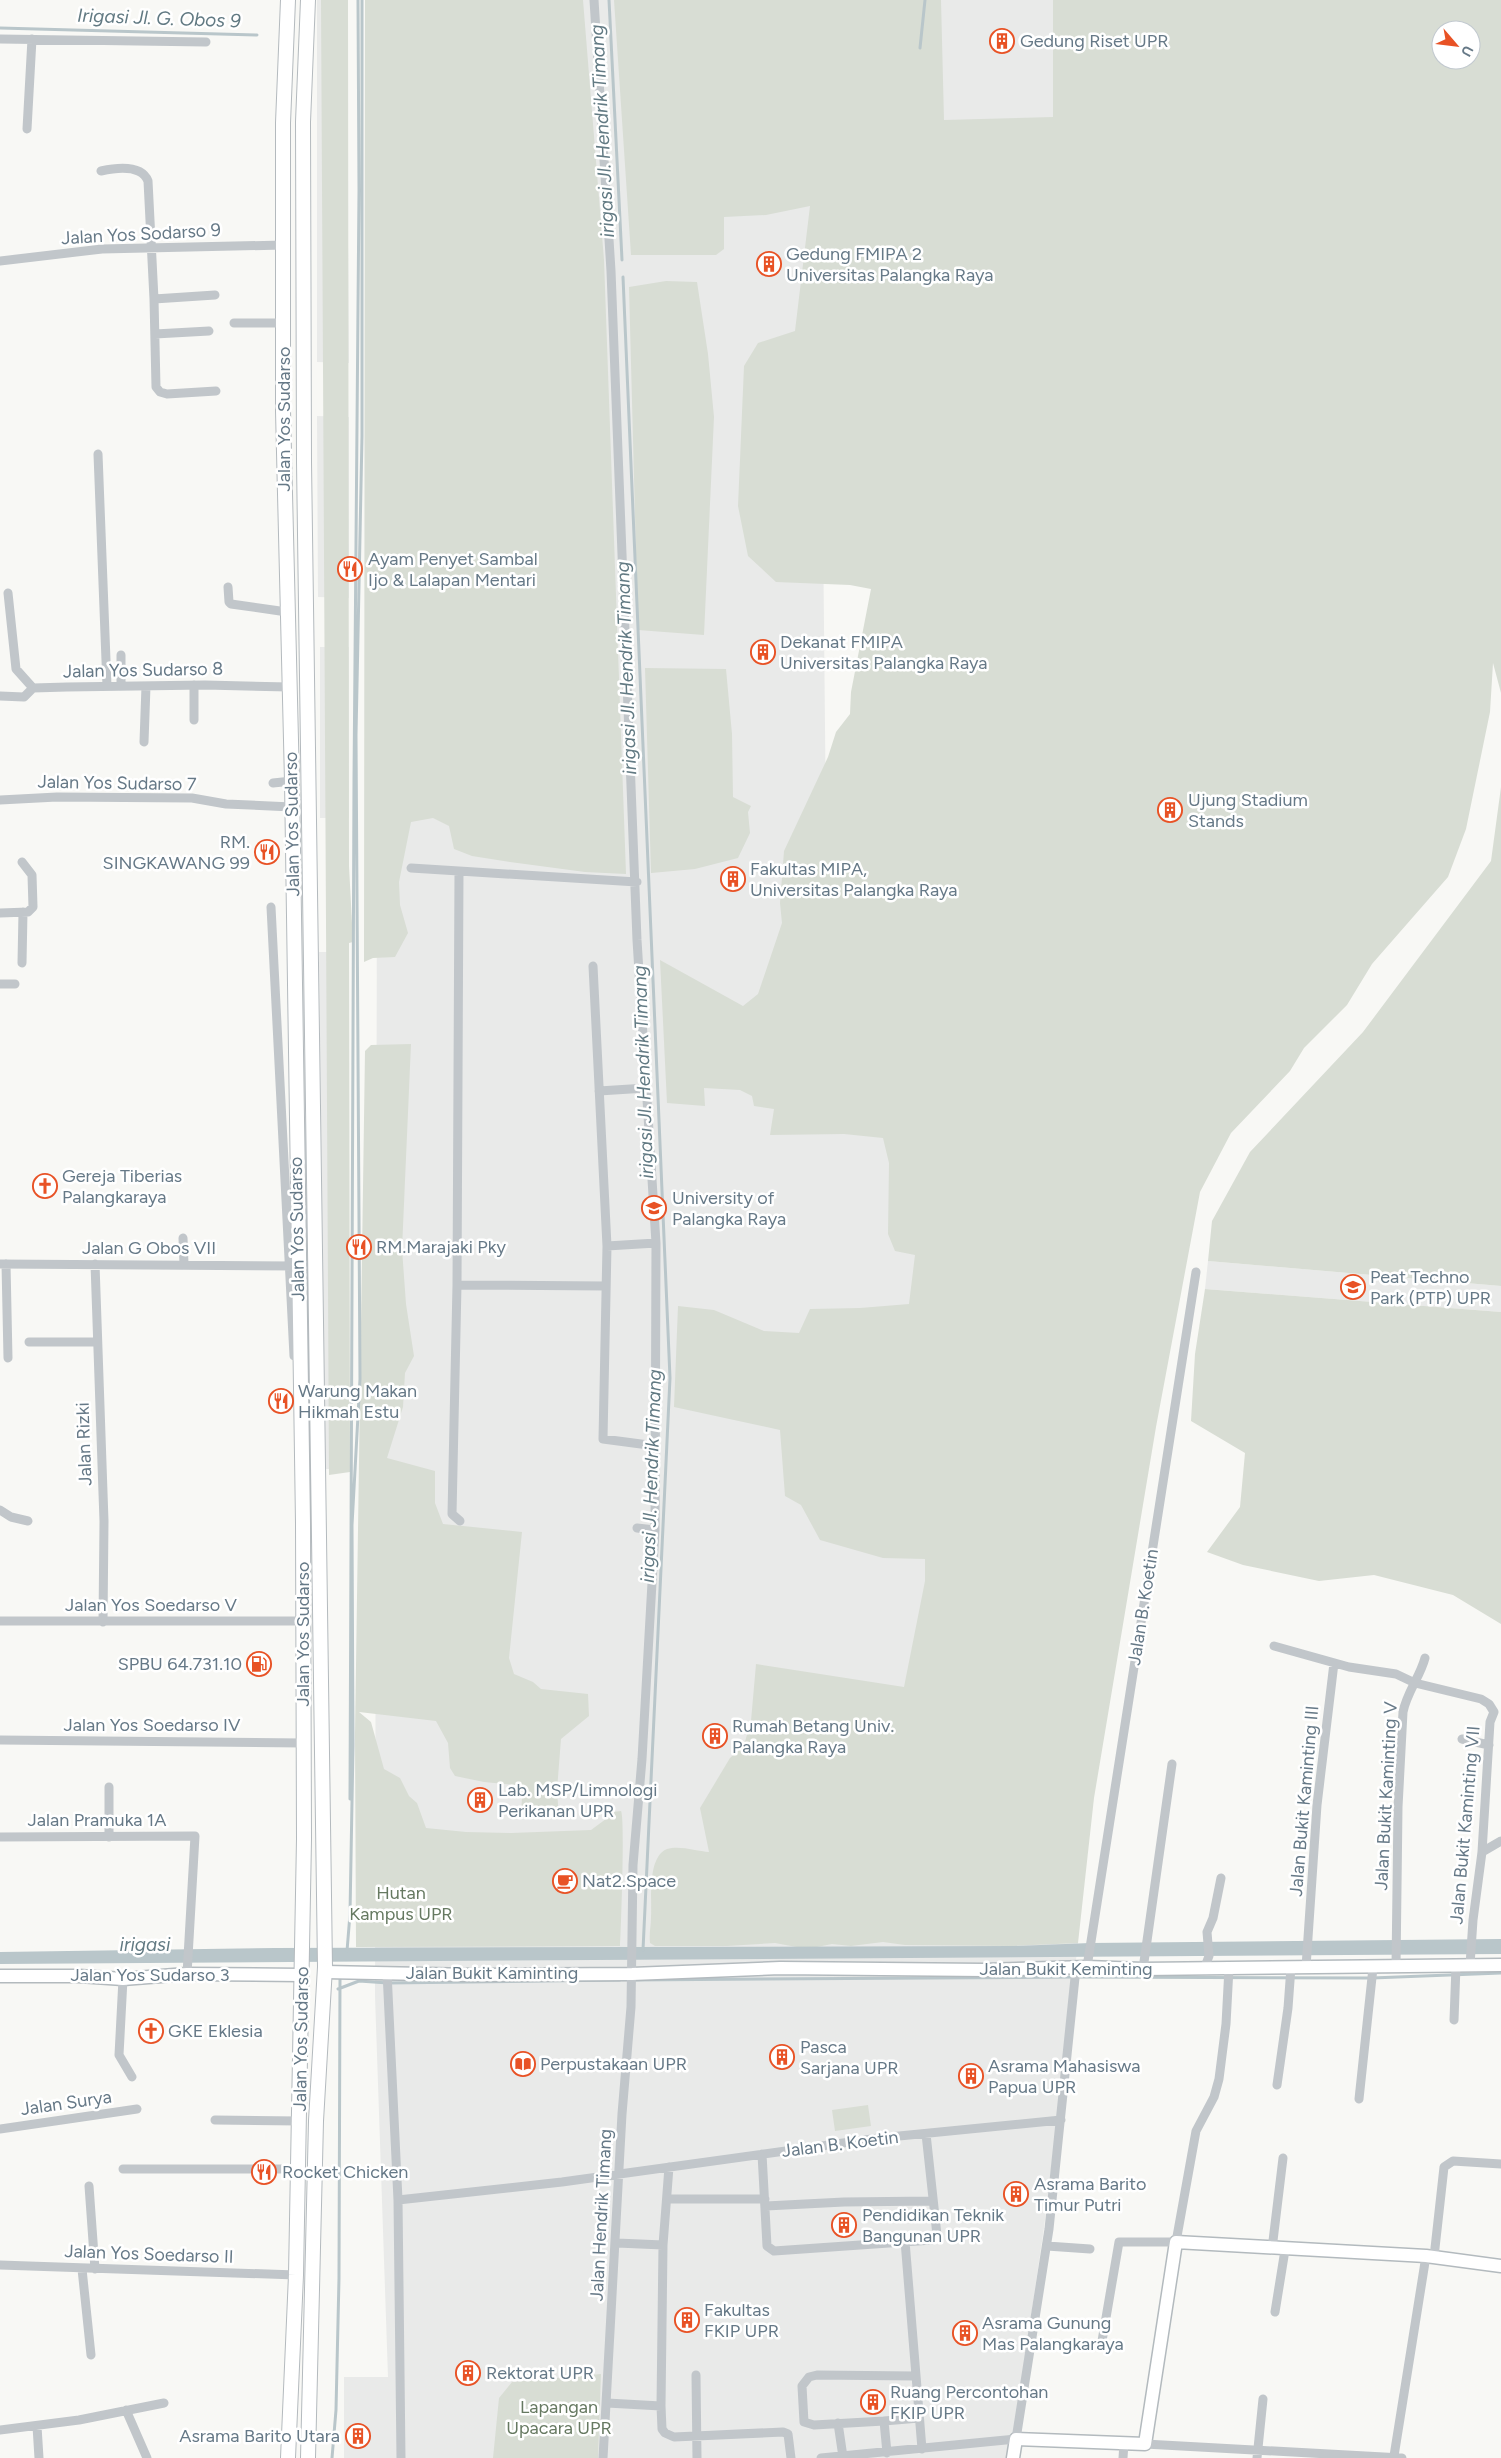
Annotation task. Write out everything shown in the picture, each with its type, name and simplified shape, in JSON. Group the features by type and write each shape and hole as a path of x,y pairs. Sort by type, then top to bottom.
{"main road":[{"name":"Jalan Yos Sudarso","path":"288,0 283,123 283,411 286,462 284,477 292,781 297,1266 302,1485 304,1802 296,2275 288,2458"},
{"name":"Jalan Yos Sudarso","path":"308,0 303,131 304,462 320,1486 325,1946 328,1970 316,2121 308,2458"},
{"path":"286,462 304,462"},
{"path":"295,1038 312,1037"},
{"path":"302,1485 320,1486"},
{"path":"304,1802 323,1802"},
{"name":"Jalan Bukit Keminting","path":"631,1969 1144,1963 1204,1969 1291,1967 1306,1962 1373,1968 1396,1961 1456,1966 1470,1960 1501,1965"},
{"name":"Jalan Yos Sudarso 3","path":"0,1976 79,1976 123,1979 187,1969 302,1971"},
{"name":"Jalan Bukit Kaminting","path":"328,1970 388,1972 631,1969"},
{"path":"299,2121 316,2121"},
{"path":"1013,2458 1016,2439 1145,2444 1176,2242 1285,2250 1430,2256 1501,2266"}],"street":[{"path":"594,0 611,270 638,940 656,1243 654,1530 637,1528"},
{"path":"0,39 206,42"},
{"path":"27,129 32,39"},
{"path":"101,170 116,168 133,170 147,177 154,299 156,387 160,392 167,394 216,391"},
{"name":"Jalan Yos Sodarso 9","path":"0,261 102,249 283,245"},
{"path":"154,299 215,295"},
{"path":"234,323 284,323"},
{"path":"155,334 209,332"},
{"path":"98,454 107,686"},
{"path":"228,587 229,602 231,604 287,612"},
{"path":"8,593 16,669 33,688"},
{"path":"121,655 122,686"},
{"path":"194,685 194,720"},
{"name":"Jalan Yos Sudarso 8","path":"0,696 24,697 33,688 194,685 289,687"},
{"path":"144,742 146,686"},
{"path":"273,783 292,781"},
{"name":"Jalan Yos Sudarso 7","path":"0,800 57,797 192,798 226,804 292,807"},
{"path":"0,913 23,912 32,909 34,903 32,875 22,862"},
{"path":"411,868 637,882"},
{"path":"459,870 458,1285 452,1514 460,1521"},
{"path":"271,907 302,1523"},
{"path":"22,962 23,912"},
{"path":"593,966 607,1246 603,1439 656,1446"},
{"path":"0,984 15,984"},
{"path":"599,1090 646,1088"},
{"path":"184,1238 184,1264"},
{"path":"607,1246 656,1243"},
{"path":"3,1264 8,1358"},
{"name":"Jalan G Obos VII","path":"3,1264 297,1266"},
{"name":"Jalan Rizki","path":"95,1264 96,1342 104,1521 103,1622"},
{"name":"Jalan B. Koetin","path":"1084,1964 1090,1943 1196,1272"},
{"path":"458,1285 606,1286"},
{"path":"29,1342 96,1342"},
{"path":"0,1510 11,1518 28,1521"},
{"name":"Jalan Hendrik Timang","path":"603,2458 631,1969 633,1865 642,1750 654,1530"},
{"name":"Jalan Yos Soedarso V","path":"0,1621 303,1621"},
{"name":"Jalan Bukit Kaminting VII","path":"1274,1646 1334,1663 1396,1674 1415,1683 1473,1696 1489,1704 1494,1712 1490,1722 1482,1852 1470,1960"},
{"name":"Jalan Bukit Kaminting V","path":"1396,1961 1398,1808 1403,1712 1406,1699 1419,1677 1425,1658"},
{"name":"Jalan Bukit Kaminting III","path":"1306,1962 1317,1804 1334,1663"},
{"path":"1462,1739 1489,1745"},
{"name":"Jalan Yos Soedarso IV","path":"0,1740 303,1742"},
{"path":"1144,1963 1172,1764"},
{"path":"109,1787 109,1837"},
{"name":"Jalan Pramuka 1A","path":"0,1837 195,1836 190,1949 187,1969"},
{"path":"1482,1852 1501,1841"},
{"path":"1204,1969 1208,1956 1209,1943 1207,1932 1213,1918 1221,1878"},
{"path":"822,2458 1016,2439 1047,2246 1061,2120 1084,1964"},
{"path":"1454,2020 1456,1966"},
{"path":"1277,2085 1288,2008 1291,1967"},
{"path":"1102,2341 1119,2242 1176,2242 1196,2131 1214,2097 1219,2079 1226,2024 1229,1968"},
{"path":"1358,2099 1373,1968"},
{"path":"388,1972 398,2200 402,2458"},
{"path":"123,1979 119,2055 132,2077"},
{"name":"Jalan Surya","path":"0,2129 137,2109"},
{"path":"215,2120 299,2121"},
{"name":"Jalan B. Koetin","path":"398,2200 620,2174 879,2138 1061,2120"},
{"path":"762,2154 767,2246 774,2251 932,2240 937,2235 926,2134"},
{"path":"1272,2249 1283,2158"},
{"path":"1145,2444 1258,2454 1398,2457 1444,2167 1453,2161 1501,2164"},
{"path":"669,2167 663,2245 662,2429 665,2433 674,2437 783,2432 788,2434 791,2458"},
{"path":"124,2169 297,2169"},
{"path":"89,2186 95,2270"},
{"path":"667,2199 765,2202 932,2201"},
{"path":"905,2241 922,2449"},
{"path":"616,2243 663,2245"},
{"path":"1047,2246 1090,2249"},
{"path":"1275,2312 1285,2250"},
{"name":"Jalan Yos Soedarso II","path":"0,2265 95,2270 296,2275"},
{"path":"82,2269 91,2355"},
{"path":"696,2375 697,2458"},
{"path":"915,2376 809,2376 802,2386 804,2422 814,2425 919,2418"},
{"path":"1258,2454 1263,2400"},
{"path":"0,2430 37,2426 164,2403"},
{"path":"607,2403 661,2406"},
{"path":"126,2410 147,2458"},
{"path":"884,2421 887,2453"},
{"path":"838,2423 843,2457"},
{"path":"37,2426 39,2458"},
{"path":"1122,2458 1124,2443"}],"shaded area":[{"path":"317,0 346,0 349,363 317,362"},
{"name":"University of Palangka Raya","path":"553,0 1241,0 1240,121 819,125 828,1026 927,1082 958,1942 1078,1943 1044,2228 1010,2458 344,2458 344,2377 388,2377 375,1996 377,833"},
{"path":"317,416 349,417 349,598 318,597"},
{"path":"320,647 349,647 349,818 320,818"},
{"path":"319,952 349,952 349,1469 325,1469"},
{"name":"Peat Techno Park (PTP) UPR","path":"1208,1261 1501,1286 1501,1312 1205,1289"},
{"path":"1501,1939 1501,1954 0,1964 0,1952 275,1948 1013,1946 1090,1943"}],"green space":[{"path":"321,0 348,0 349,866 353,942 349,943 350,1472 329,1475"},
{"path":"365,0 583,0 604,260 626,874 585,872 472,856 454,849 449,826 433,818 411,822 399,882 400,905 408,933 395,957 373,958 364,962"},
{"path":"614,0 941,0 944,120 1053,117 1053,0 1501,0 1501,693 1493,663 1490,712 1466,829 1448,877 1372,964 1347,1005 1304,1048 1290,1071 1231,1133 1200,1192 1156,1427 1094,1798 1078,1943 1013,1946 905,1945 883,1942 851,1946 832,1944 807,1949 775,1943 727,1946 655,1946 650,1943 651,1890 656,1860 661,1853 672,1848 709,1852 700,1808 730,1758 744,1745 751,1721 756,1664 904,1687 925,1581 925,1559 883,1558 820,1540 801,1505 785,1496 780,1430 674,1407 678,1306 714,1310 764,1331 799,1333 810,1309 860,1308 909,1304 915,1255 895,1251 888,1234 889,1163 883,1138 844,1134 770,1135 774,1109 754,1106 752,1096 740,1090 704,1088 705,1106 667,1103 660,960 743,1006 758,994 782,923 780,903 784,851 828,757 836,732 850,714 851,692 871,589 850,585 776,582 748,556 738,506 744,366 758,343 795,331 810,206 766,215 724,217 724,249 716,255 631,255"},
{"path":"666,281 697,282 708,354 714,417 704,635 638,630 629,287"},
{"path":"645,668 726,669 732,734 733,797 751,806 748,812 750,833 738,858 695,869 651,873"},
{"path":"1501,787 1501,1286 1208,1261 1212,1221 1250,1152 1363,1032 1491,861"},
{"name":"Hutan Kampus UPR","path":"411,1044 402,1249 406,1304 414,1356 405,1373 403,1407 387,1458 435,1471 435,1503 443,1524 522,1532 509,1658 514,1674 533,1682 541,1689 588,1694 589,1716 561,1739 557,1790 559,1819 521,1818 522,1796 516,1785 484,1782 455,1776 450,1768 448,1743 436,1721 359,1712 371,1722 384,1769 400,1778 409,1796 417,1803 426,1828 466,1832 511,1833 591,1830 613,1812 621,1811 623,1852 620,1946 356,1947 355,1734 365,1051 371,1045"},
{"path":"1205,1289 1501,1312 1501,1624 1453,1595 1374,1575 1319,1581 1243,1565 1207,1552 1240,1507 1245,1453 1191,1421 1195,1354"},
{"path":"868,2105 871,2126 835,2131 832,2110"},
{"name":"Lapangan Upacara UPR","path":"601,2374 598,2458 493,2458 499,2398 512,2382"}],"waterway":[{"path":"350,1799 354,779 359,190 358,0"},
{"path":"347,1951 350,1914 353,1746 352,1525 360,1379 356,735 362,436 362,0"},
{"name":"irigasi Jl. Hendrik Timang","path":"609,0 622,260"},
{"name":"irigasi Jl. Hendrik Timang","path":"920,48 925,0"},
{"name":"Irigasi Jl. G. Obos 9","path":"0,28 257,35"},
{"name":"irigasi Jl. Hendrik Timang","path":"623,277 670,1378 643,1950"},
{"path":"632,1980 1075,1977 1372,1978 1501,1973"},
{"path":"332,2458 336,2410 339,2278 340,1977"},
{"path":"338,1989 359,1981 388,1983 620,1980"}],"place":[{"name":"Gedung Riset UPR","path":"1002,41"},
{"name":"Gedung FMIPA 2 Universitas Palangka Raya","path":"769,264"},
{"name":"Ayam Penyet Sambal Ijo & Lalapan Mentari","path":"350,569"},
{"name":"Dekanat FMIPA Universitas Palangka Raya","path":"763,652"},
{"name":"Ujung Stadium Stands","path":"1170,810"},
{"name":"RM. SINGKAWANG 99","path":"267,852"},
{"name":"Fakultas MIPA, Universitas Palangka Raya","path":"733,879"},
{"name":"Gereja Tiberias Palangkaraya","path":"45,1186"},
{"name":"University of Palangka Raya","path":"654,1208"},
{"name":"RM.Marajaki Pky","path":"359,1247"},
{"name":"Peat Techno Park (PTP) UPR","path":"1353,1287"},
{"name":"Warung Makan Hikmah Estu","path":"281,1401"},
{"name":"SPBU 64.731.10","path":"259,1664"},
{"name":"Rumah Betang Univ. Palangka Raya","path":"715,1736"},
{"name":"Lab. MSP/Limnologi Perikanan UPR","path":"480,1800"},
{"name":"Nat2.Space","path":"565,1881"},
{"name":"GKE Eklesia","path":"151,2031"},
{"name":"Pasca Sarjana UPR","path":"782,2057"},
{"name":"Perpustakaan UPR","path":"523,2064"},
{"name":"Asrama Mahasiswa Papua UPR","path":"971,2076"},
{"name":"Rocket Chicken","path":"264,2172"},
{"name":"Asrama Barito Timur Putri","path":"1016,2194"},
{"name":"Pendidikan Teknik Bangunan UPR","path":"844,2225"},
{"name":"Fakultas FKIP UPR","path":"687,2320"},
{"name":"Asrama Gunung Mas Palangkaraya","path":"965,2333"},
{"name":"Rektorat UPR","path":"468,2373"},
{"name":"Ruang Percontohan FKIP UPR","path":"873,2402"},
{"name":"Asrama Barito Utara","path":"358,2436"}],"water label":[{"name":"irigasi","path":"145,1944"}]}
